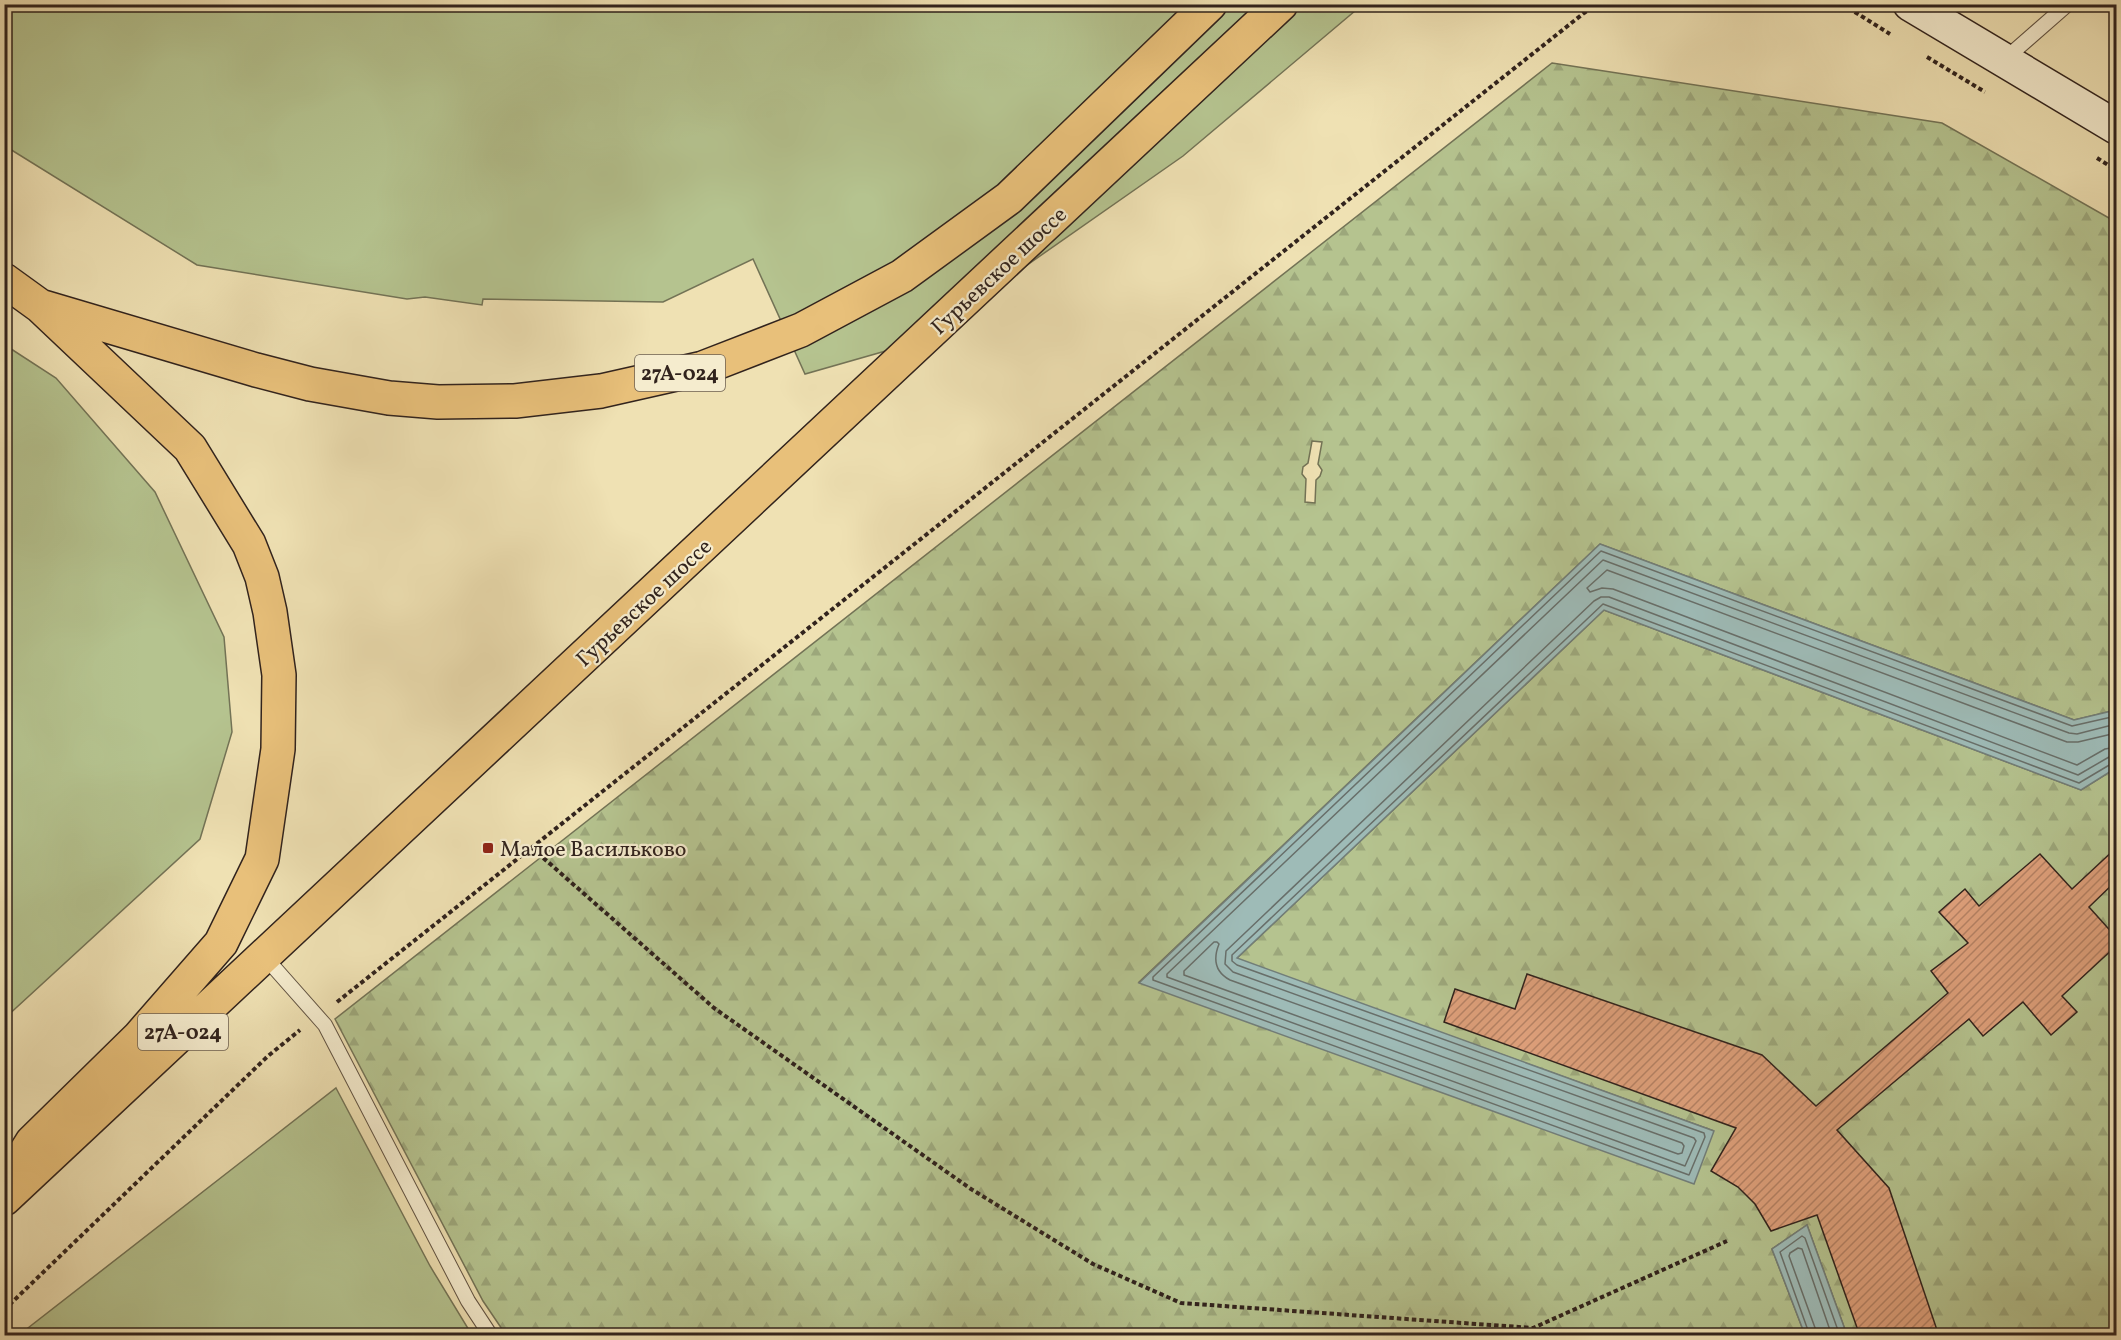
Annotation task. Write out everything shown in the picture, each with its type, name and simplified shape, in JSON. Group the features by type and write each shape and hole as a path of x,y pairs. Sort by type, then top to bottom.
{"main road":[{"name":"27А-024","path":"4,280 40,306 310,384 389,398 438,402 515,401 601,392 703,368 801,330 902,276 1009,198 1210,4"},
{"name":"Гурьевское шоссе","path":"4,1199 1281,4"},
{"path":"4,1185 32,1142 139,1037 221,943 262,859 278,749 279,675 275,646 262,577 249,544 190,448 40,306"}],"street":[{"path":"1910,4 2116,127"}],"lane":[{"path":"2004,60 2068,4"},
{"path":"264,956 325,1025 468,1301 491,1335"}],"path":[{"path":"332,1006 1597,4"},
{"path":"532,848 723,1015 971,1189 1093,1263 1181,1303 1533,1329 1727,1241"},
{"path":"4,1310 268,1056 304,1027"}],"green space":[{"path":"4,5 1362,5 1183,156 917,342 805,374 753,259 663,302 483,299 482,305 425,297 407,299 197,265 5,146"},
{"path":"1552,63 1942,123 2116,222 2116,710 2074,720 1600,544 1139,982 1714,1131 1236,959 1604,610 2081,790 2116,768 2116,1335 1847,1335 1807,1225 1772,1249 1805,1335 506,1335 483,1301 335,1019","holes":["1312,441 1322,442 1318,464 1322,470 1316,480 1315,503 1305,502 1306,479 1302,474 1303,467 1308,463"]},
{"path":"5,345 56,378 155,492 224,637 232,732 200,839 5,1018"},
{"path":"336,1088 430,1266 472,1335 19,1335"}],"water":[{"path":"1600,544 2074,720 2116,710 2116,768 2081,790 1604,610 1237,958 1714,1131 1694,1184 1139,983"},
{"path":"1807,1225 1847,1335 1805,1335 1772,1249"}],"building":[{"path":"2116,848 2116,881 2089,907 2116,937 2116,946 2062,996 2077,1012 2051,1035 2023,1002 1983,1036 1969,1019 1837,1130 1889,1188 1939,1336 1860,1336 1817,1215 1771,1231 1755,1204 1738,1187 1711,1171 1736,1128 1444,1022 1455,989 1515,1009 1527,974 1762,1055 1816,1106 1948,993 1931,971 1968,943 1939,912 1965,889 1979,906 2040,854 2072,889"}],"place":[{"name":"Малое Васильково","path":"488,848"}]}
